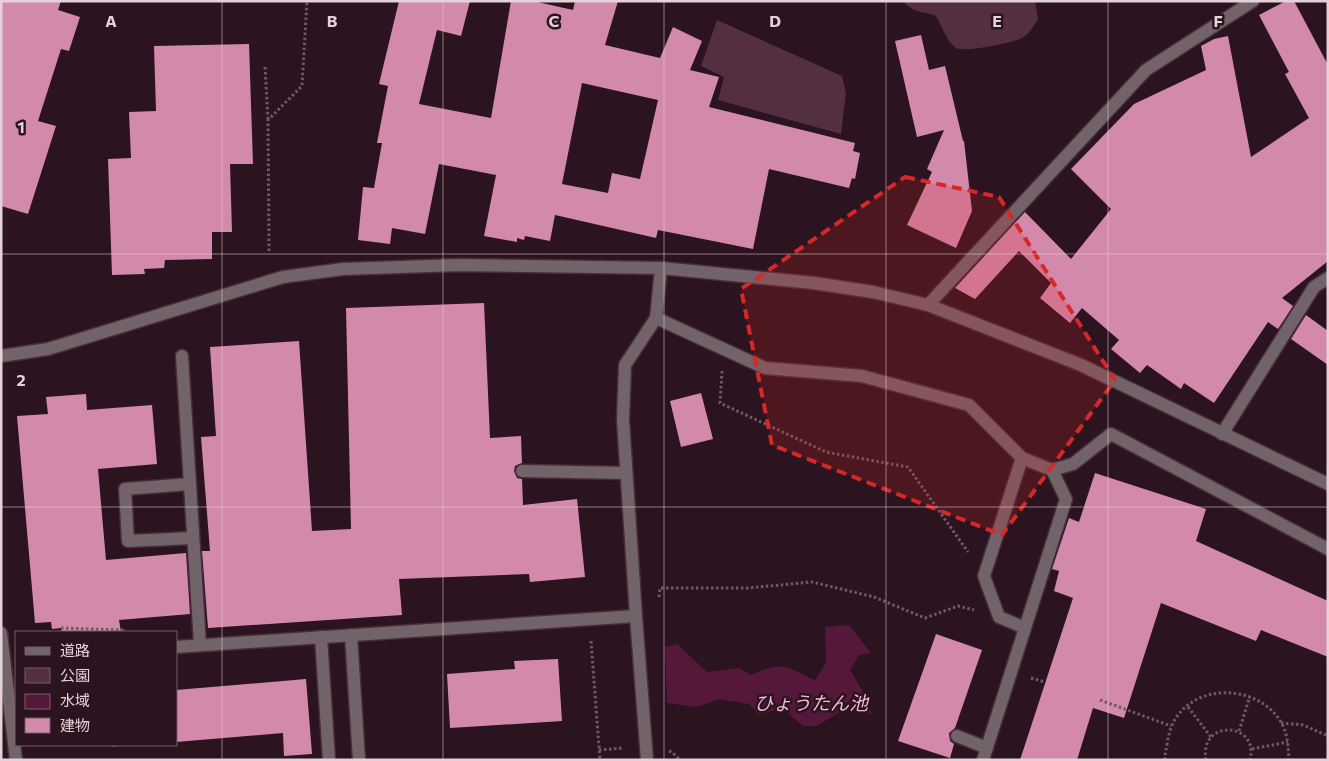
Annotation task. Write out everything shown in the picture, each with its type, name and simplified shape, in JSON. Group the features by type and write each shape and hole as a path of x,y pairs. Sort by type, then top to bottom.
{"street":[{"path":"928,305 1146,70 1253,1"},
{"path":"1,356 48,349 283,277 344,269 458,265 661,268 814,283 873,292 928,305 1081,365 1328,484"},
{"path":"647,760 623,420 625,365 656,318 661,268"},
{"path":"1222,434 1314,287 1328,278"},
{"path":"656,318 765,368 862,376 969,405 1022,458 1052,470 1073,464 1111,434 1328,549"},
{"path":"182,356 200,645"},
{"path":"1022,458 984,576 999,616 1025,628"},
{"path":"957,736 985,754 1066,499 1052,470"},
{"path":"522,471 626,473"},
{"path":"190,484 126,489 128,541 193,538"},
{"path":"178,647 636,616"},
{"path":"1,633 16,760"},
{"path":"351,635 359,760"},
{"path":"321,637 329,760"}],"path":[{"path":"268,120 302,86 307,1"},
{"path":"265,67 268,120 269,251"},
{"path":"724,348 720,403 826,452 908,467 984,576"},
{"path":"636,616 658,615 660,588 748,588 812,582 874,597 925,618 958,606 999,616"},
{"path":"590,619 600,760"},
{"path":"61,628 123,631"},
{"path":"1165,760 1171,726 1177,717 1192,703 1210,694 1231,692 1250,696 1268,707 1281,722 1288,742 1289,760"},
{"path":"1239,731 1250,696"},
{"path":"1100,700 1171,726"},
{"path":"1188,707 1210,737"},
{"path":"1281,722 1303,725 1328,736"},
{"path":"1205,760 1206,744 1210,737 1223,730 1239,731 1245,736 1252,749 1250,760"},
{"path":"1252,749 1288,742"}],"highlighted area":[{"path":"905,177 999,197 1115,380 1002,535 772,445 741,289"}],"green space":[{"path":"903,1 1035,1 1038,19 1028,33 1020,39 987,47 961,49 952,45 935,15 913,9"},
{"path":"717,20 842,76 846,93 841,134 718,100 724,77 701,66"}],"water":[{"name":"ひょうたん池","path":"849,625 871,653 859,655 850,670 865,695 872,714 846,708 817,726 803,726 782,708 759,715 749,704 720,699 697,707 667,703 665,647 677,644 707,672 739,668 751,675 770,668 784,667 815,680 826,663 825,627"}],"building":[{"path":"1,1 61,1 58,10 80,17 69,51 61,49 38,121 56,126 28,214 1,206"},
{"path":"399,1 470,1 461,36 437,30 419,104 491,118 511,1 533,1 573,10 575,1 618,1 605,45 660,58 673,27 702,41 690,70 719,77 709,107 855,143 853,151 860,153 855,179 852,178 849,188 769,169 753,249 658,230 656,238 555,215 550,241 525,236 524,240 517,238 517,242 484,236 496,175 439,164 425,234 392,228 390,244 358,240 363,187 374,188 382,143 377,143 388,86 379,84","holes":["582,83 658,100 640,179 612,173 608,193 562,184"]},
{"path":"1286,1 1294,1 1328,65 1328,261 1282,298 1293,306 1278,329 1268,322 1214,403 1184,383 1181,389 1147,365 1140,373 1111,349 1119,340 1082,308 1070,323 1040,298 1051,283 1019,251 975,299 955,288 1025,212 1071,259 1111,209 1071,169 1134,104 1206,70 1201,46 1214,39 1228,36 1251,157 1309,118 1285,74 1289,72 1259,15"},
{"path":"921,35 929,70 945,66 964,141 972,211 956,248 907,225 932,172 927,169 944,130 917,137 895,41"},
{"path":"249,44 253,164 230,164 232,232 212,232 212,259 165,260 164,268 144,269 145,274 112,275 108,159 131,158 129,112 156,111 154,46"},
{"path":"484,303 490,438 521,436 522,463 515,466 514,471 517,478 522,479 523,505 577,499 585,577 530,582 529,574 399,579 402,615 208,628 202,551 210,551 201,437 216,436 210,347 299,341 312,531 351,529 346,308"},
{"path":"1306,315 1328,331 1328,365 1291,339"},
{"path":"701,393 713,439 681,447 670,401"},
{"path":"86,394 87,410 152,405 157,464 98,469 106,560 186,553 190,614 119,620 121,631 62,631 61,628 52,629 51,622 35,623 17,416 48,414 46,397"},
{"path":"1095,473 1206,509 1196,541 1328,601 1328,657 1261,630 1256,641 1161,603 1124,718 1093,708 1077,760 1020,760 1073,598 1054,591 1059,571 1052,569 1069,518 1079,522"},
{"path":"936,634 982,650 955,728 949,733 950,741 954,744 950,758 898,741"},
{"path":"558,659 562,721 450,728 447,674 515,669 514,661"},
{"path":"306,679 312,754 284,756 283,733 178,742 178,690"}]}
